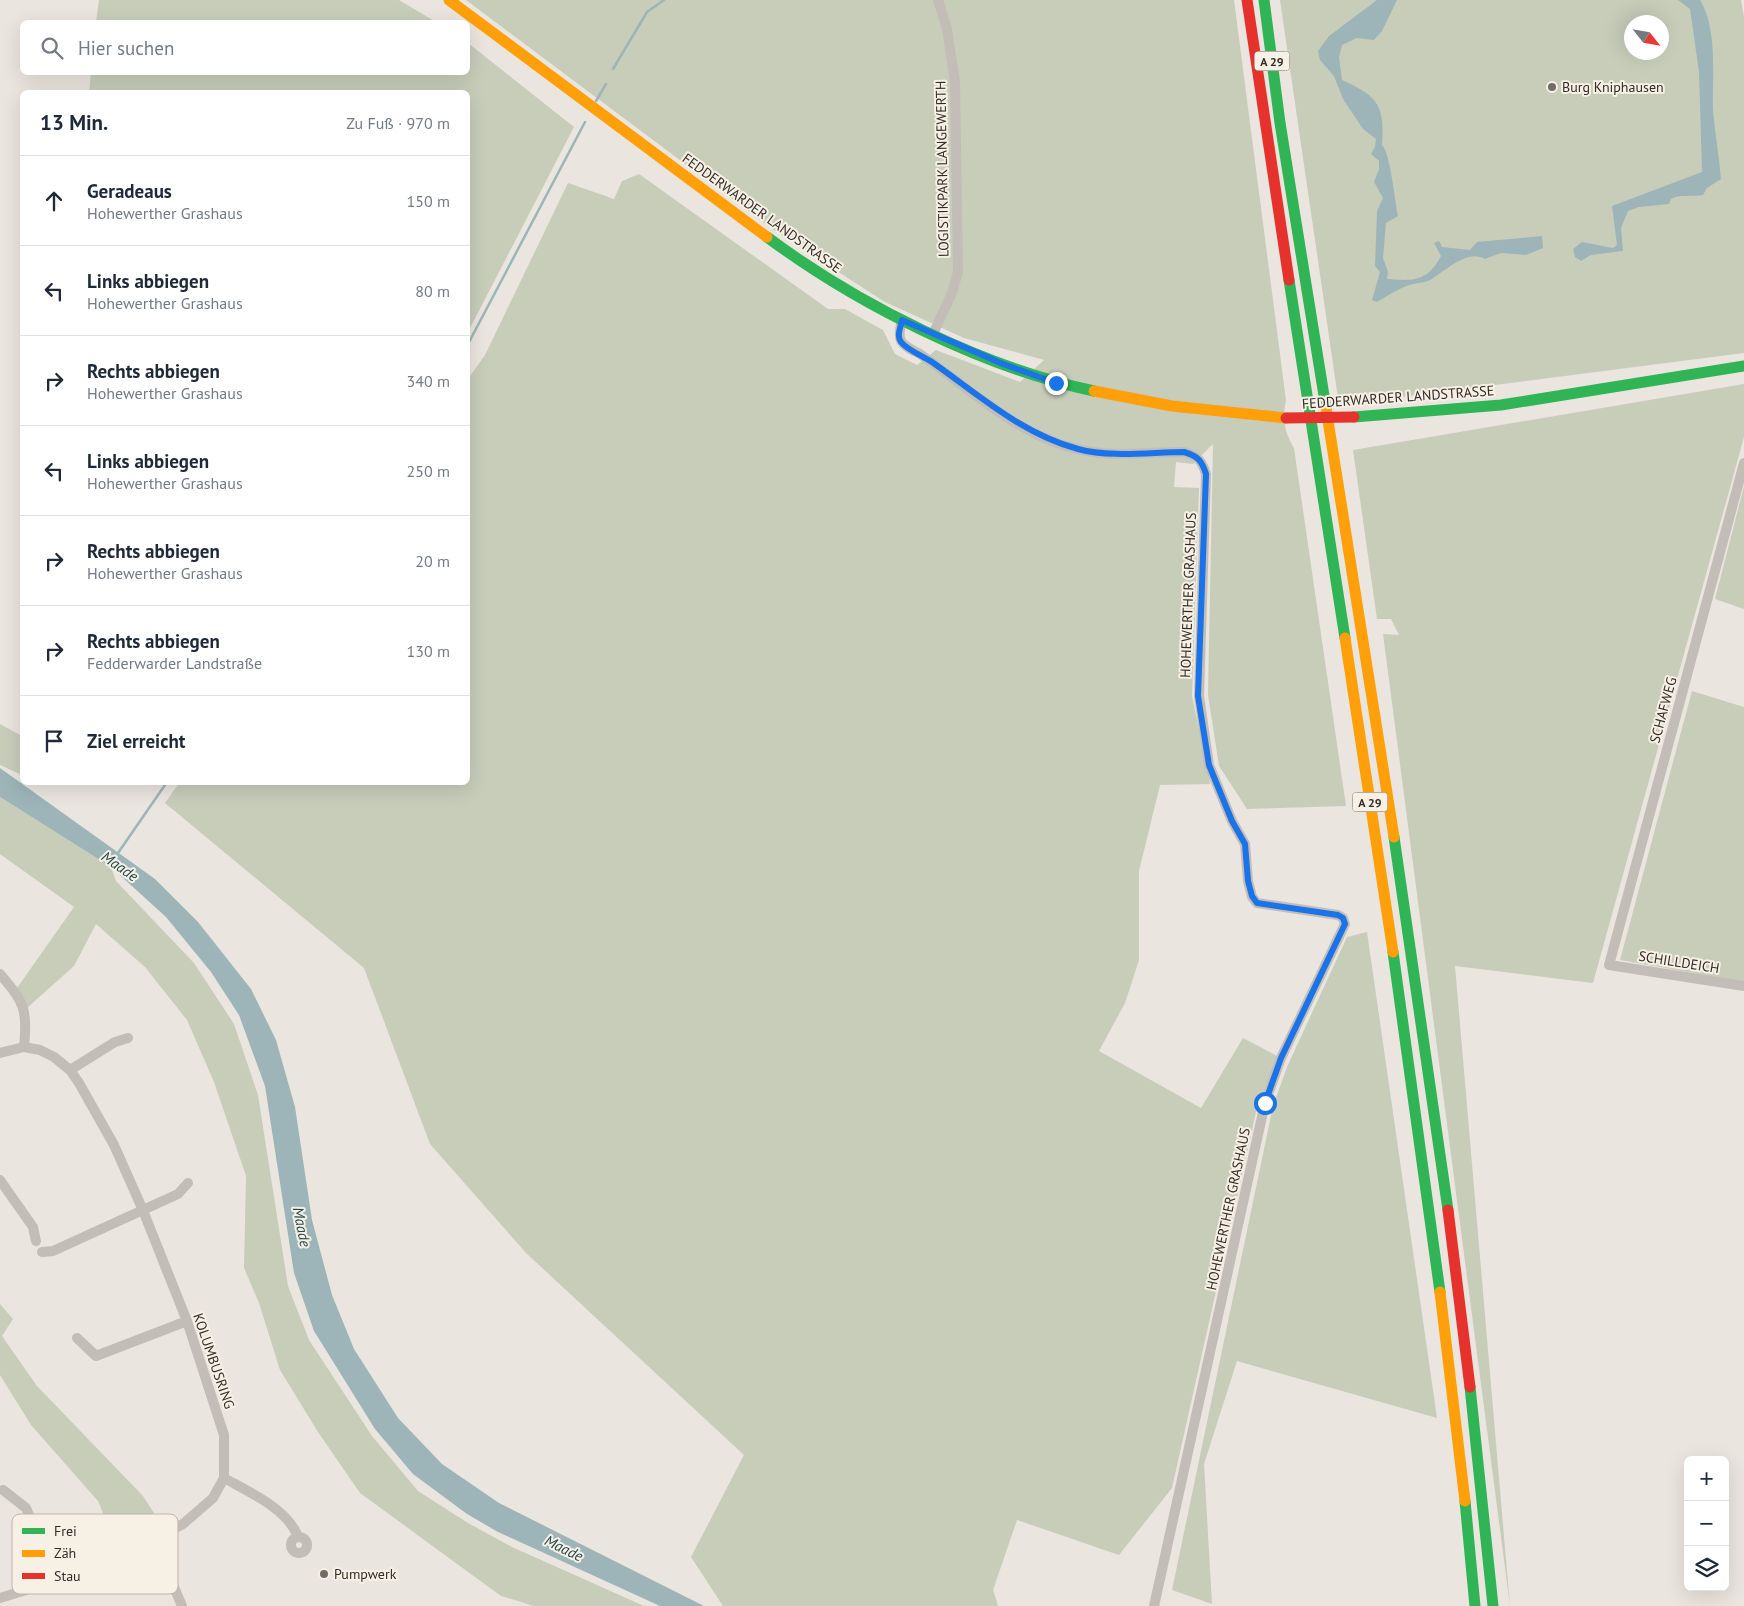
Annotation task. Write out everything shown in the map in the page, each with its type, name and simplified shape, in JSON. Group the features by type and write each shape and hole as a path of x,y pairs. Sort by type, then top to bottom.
{"main road":[{"name":"FEDDERWARDER LANDSTRASSE","path":"449,0 787,252 830,281 902,320 933,334 1003,364 1056,383 1167,406 1286,418 1354,417 1500,405 1744,366"},
{"name":"A 29","path":"1247,0 1291,302 1411,1063 1463,1485 1475,1606"},
{"name":"A 29","path":"1264,0 1280,123 1427,1059 1483,1502 1493,1606"}],"street":[{"name":"LOGISTIKPARK LANGEWERTH","path":"933,334 954,288 958,272 955,82 947,29 938,0"},
{"name":"HOHEWERTHER GRASHAUS","path":"902,320 898,335 900,341 905,346 920,354 998,410 1048,439 1080,450 1106,453 1184,452 1194,455 1203,462 1206,474 1198,696 1209,765 1232,821 1245,844 1248,881 1252,896 1257,903 1338,915 1343,918 1345,924 1281,1058 1265,1103 1154,1606"},
{"name":"SCHAFWEG","path":"1609,965 1744,463"},
{"name":"SCHILLDEICH","path":"1609,965 1744,986"},
{"path":"0,974 20,998 27,1022 24,1047 0,1053"},
{"path":"70,1070 115,1042 128,1038"},
{"name":"KOLUMBUSRING","path":"24,1047 47,1054 70,1070 114,1145 142,1208 187,1321 224,1435 224,1478"},
{"path":"0,1180 33,1227 36,1241"},
{"path":"42,1252 53,1251 142,1208 178,1194 188,1183"},
{"path":"78,1338 96,1356 187,1321"},
{"path":"178,1527 213,1498 224,1478 270,1505 295,1528 298,1537"},
{"path":"1,1490 26,1508 29,1514"},
{"path":"0,1598 14,1594"},
{"path":"177,1594 182,1606"}],"green space":[{"path":"99,0 399,0 433,20 96,20"},
{"path":"466,0 1234,0 1286,400 1285,425 1294,448 1346,806 1247,809 1219,766 1208,695 1213,444 1193,464 1176,462 1174,487 1199,488 1192,696 1210,784 1160,785 1139,871 1139,960 1125,1003 1099,1051 1201,1108 1243,1038 1279,1057 1256,1112 1172,1488 1119,1555 1017,1520 993,1590 998,1606 723,1606 691,1557 744,1455 526,1253 430,1144 364,968 165,803 178,785 470,785 470,376 485,355 568,183 614,199 622,181 639,174 828,309 845,309 883,330 895,354 917,365 936,350 1020,382 1044,360 964,338 885,302 772,229"},
{"path":"1280,0 1741,0 1744,17 1744,353 1339,405"},
{"path":"470,45 574,127 470,328 470,90 89,90 91,75 470,75"},
{"path":"1744,384 1744,437 1593,983 1455,966 1510,1606 1383,634 1399,635 1391,619 1377,619 1353,450"},
{"path":"1744,486 1744,609 1715,599"},
{"path":"1692,691 1744,707 1744,982 1620,960"},
{"path":"0,724 20,735 20,774 0,765"},
{"path":"0,797 111,867 116,881 194,963 234,1024 258,1095 288,1286 309,1340 372,1436 418,1491 468,1523 512,1547 644,1606 534,1606 501,1596 360,1493 318,1432 280,1370 259,1303 244,1268 246,1176 214,1082 187,1020 145,967 96,924 74,966 27,1008 17,988 74,907 0,854"},
{"path":"1367,932 1437,1418 1237,1361 1204,1464 1212,1604 1172,1590 1273,1106 1287,1067 1347,937"},
{"path":"0,1304 13,1319 2,1336 37,1386 143,1496 155,1514 103,1514 98,1501 31,1425 0,1375"}],"water":[{"path":"1377,0 1397,0 1382,31 1374,40 1357,38 1342,45 1339,57 1342,80 1371,97 1380,111 1382,120 1382,145 1390,167 1398,216 1386,223 1383,258 1388,272 1387,279 1405,280 1425,275 1436,265 1441,256 1434,243 1439,241 1442,247 1470,250 1477,242 1542,236 1543,248 1526,255 1501,253 1485,259 1478,256 1463,259 1428,281 1412,284 1377,302 1372,300 1380,272 1375,266 1377,211 1383,198 1374,182 1379,169 1379,161 1371,154 1375,147 1376,139 1363,129 1343,99 1334,76 1320,60 1318,51 1329,36"},
{"path":"1678,0 1700,0 1706,12 1712,39 1713,110 1721,179 1707,188 1703,195 1678,197 1671,199 1669,204 1639,207 1628,211 1621,228 1623,251 1591,255 1581,261 1575,257 1573,249 1582,242 1613,248 1617,245 1612,206 1702,172 1699,72 1690,9"},
{"name":"Maade","path":"0,768 20,782 20,785 24,785 155,879 198,922 251,989 276,1040 295,1107 312,1220 332,1295 354,1349 398,1418 442,1464 499,1503 704,1606 660,1606 498,1532 467,1514 413,1474 375,1429 314,1331 294,1273 265,1086 239,1015 211,972 166,917 111,867 0,797"}],"waterway":[{"path":"613,69 647,12 664,0"},
{"path":"596,101 606,84"},
{"path":"470,340 585,122"},
{"name":"Maade","path":"118,853 165,785"}],"traffic: fast":[{"path":"1264,0 1280,123 1326,408"},
{"path":"767,237 802,262 841,286 923,330 1009,367 1052,381 1094,391"},
{"path":"1289,280 1345,638"},
{"path":"1354,417 1501,405 1744,366"},
{"path":"1394,837 1448,1210"},
{"path":"1393,952 1440,1292"},
{"path":"1470,1387 1493,1606"},
{"path":"1465,1501 1475,1606"}],"traffic: slow":[{"path":"449,0 767,237"},
{"path":"1094,391 1172,406 1286,418"},
{"path":"1326,408 1394,837"},
{"path":"1345,638 1393,952"},
{"path":"1440,1292 1465,1501"}],"traffic: jam":[{"path":"1247,0 1289,280"},
{"path":"1286,418 1354,417"},
{"path":"1448,1210 1470,1387"}],"place":[{"name":"Burg Kniphausen","path":"1552,87"},
{"name":"Pumpwerk","path":"324,1574"}],"route":[{"path":"1056,383 1003,364 902,320 898,335 900,341 905,346 920,354 981,399 1023,426 1048,439 1080,450 1106,453 1184,452 1194,455 1203,462 1206,474 1198,696 1209,765 1232,821 1245,844 1248,881 1252,896 1257,903 1338,915 1343,918 1345,924 1281,1058 1265,1103"}]}
